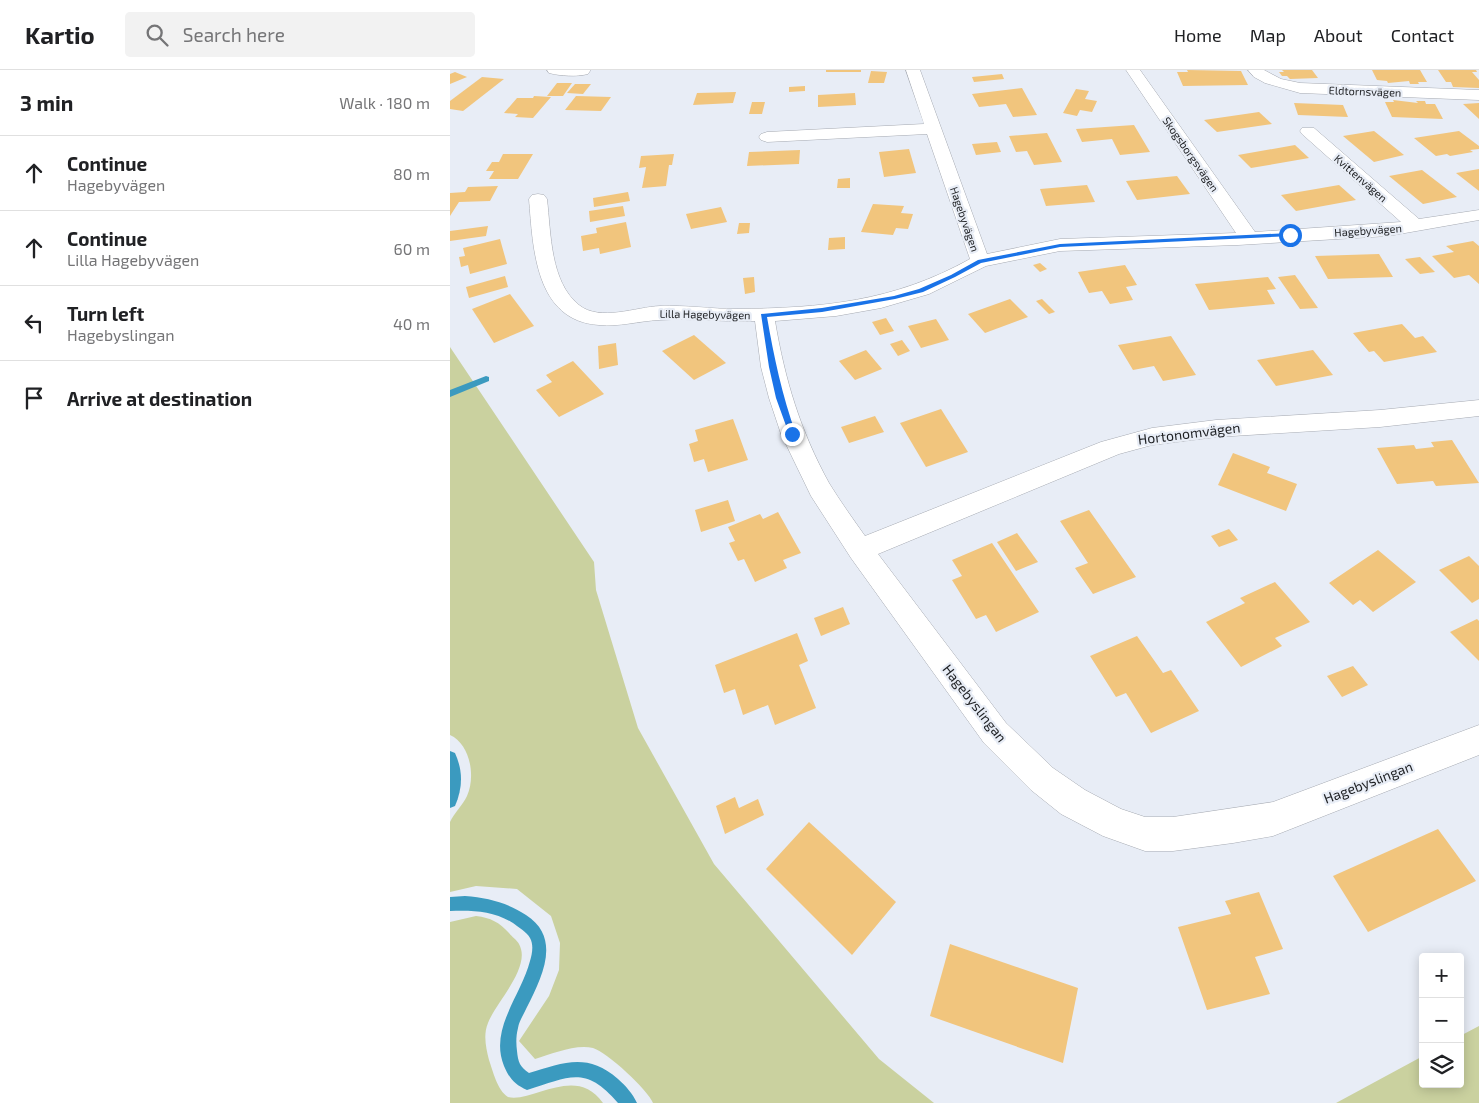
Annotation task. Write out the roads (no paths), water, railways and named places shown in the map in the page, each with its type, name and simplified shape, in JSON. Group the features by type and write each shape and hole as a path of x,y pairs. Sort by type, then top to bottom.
{"street":[{"path":"554,70 583,71"},
{"name":"Hagebyvägen","path":"913,70 980,261 1060,245 1249,238 1388,230 1479,215"},
{"name":"Skogsborgsvägen","path":"1133,70 1249,238"},
{"name":"Eldtornsvägen","path":"1255,70 1260,75 1282,85 1300,88 1479,95"},
{"path":"767,137 909,131 933,128"},
{"name":"Kvittenvägen","path":"1308,131 1415,226"},
{"name":"Lilla Hagebyvägen","path":"538,199 543,248 550,274 559,295 572,310 582,316 596,319 658,313 764,315 822,310 895,298 921,290 953,276 980,261"},
{"name":"Hagebyslingan","path":"764,315 776,383 792,434 820,489 860,550 995,733 1042,779 1074,802 1115,824 1145,834 1173,834 1233,826 1272,819 1479,740"},
{"name":"Hortonomvägen","path":"860,550 1110,448 1145,436 1258,426 1389,418 1479,408"}],"waterway":[{"path":"450,394 486,379"},
{"path":"450,757 454,767 455,779 454,791 450,801"},
{"path":"450,904 486,905 505,910 524,922 537,934 540,950 533,979 510,1026 508,1042 510,1061 515,1073 527,1082 572,1069 593,1071 604,1077 629,1103"}]}
